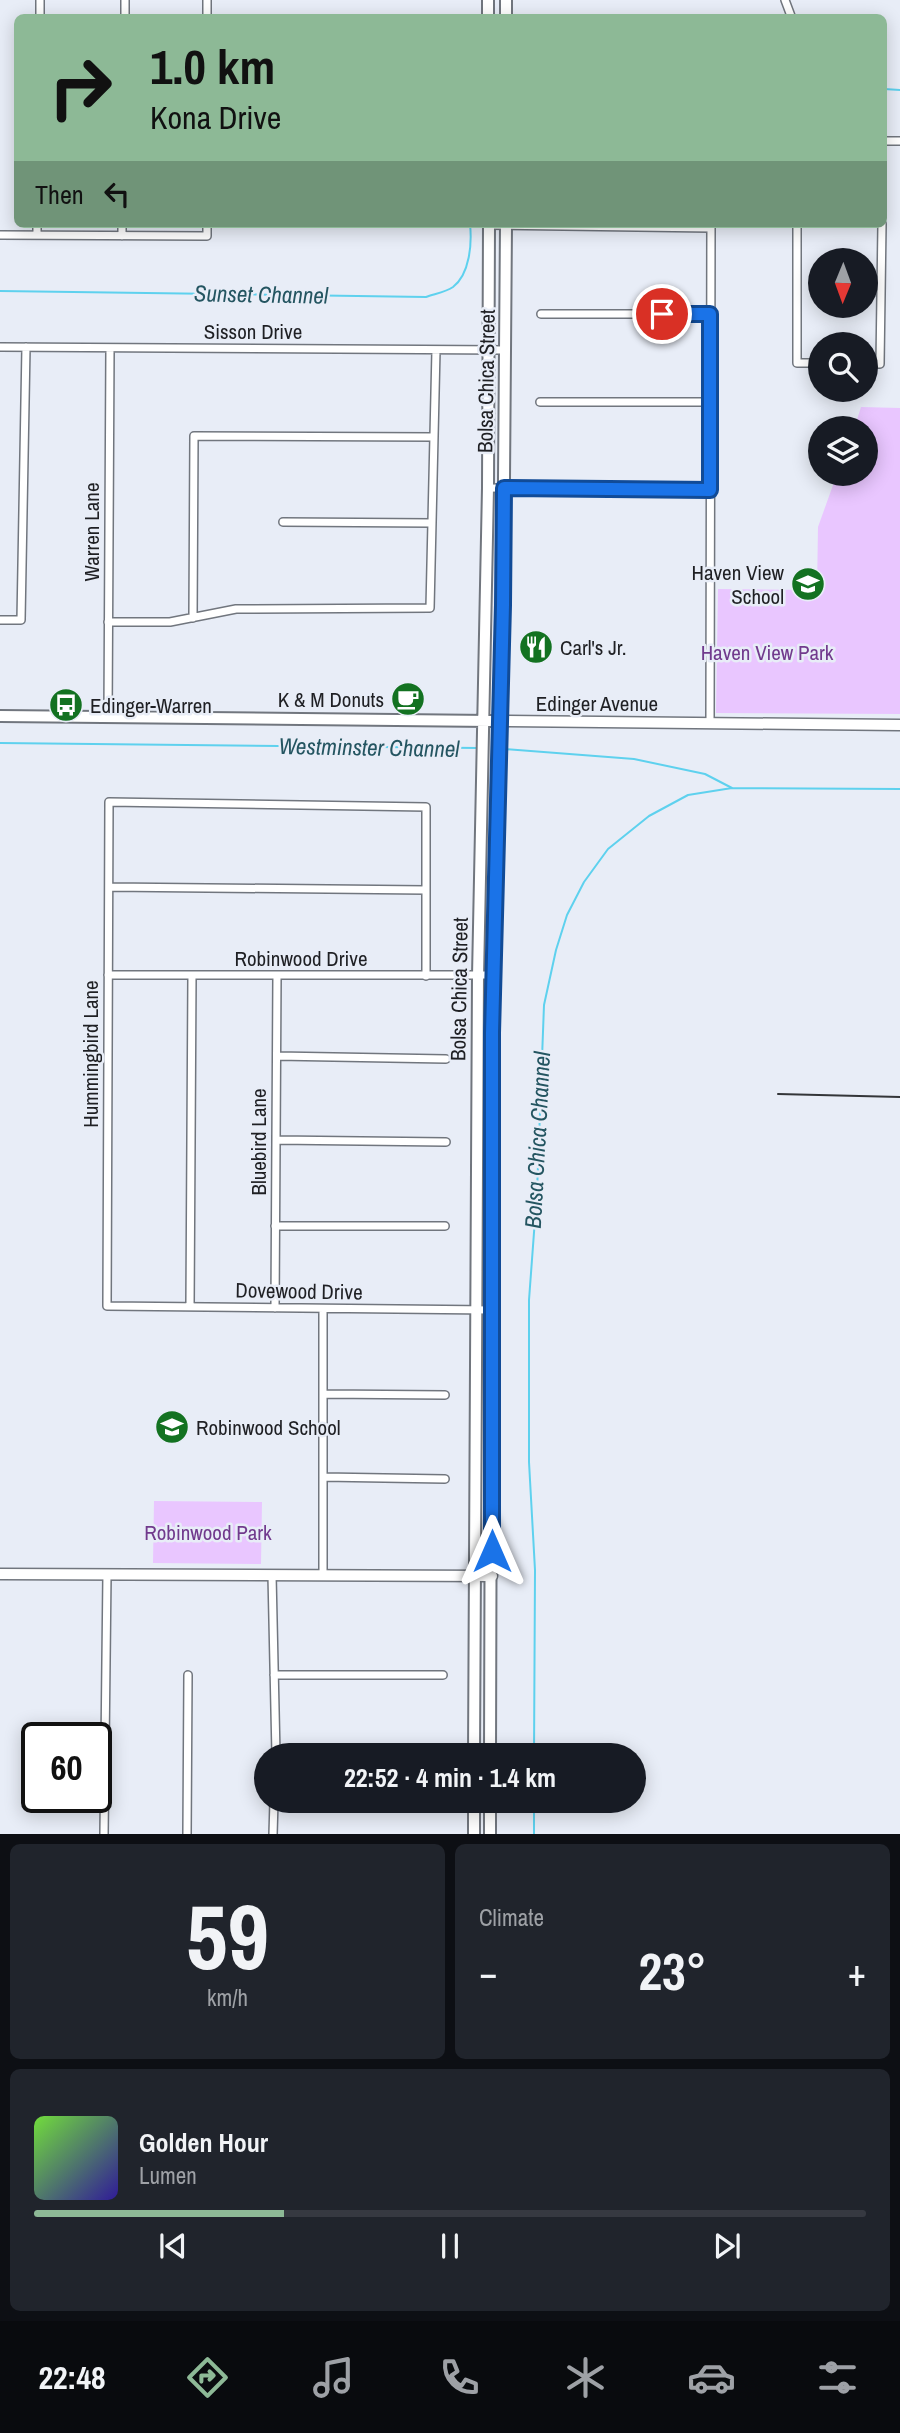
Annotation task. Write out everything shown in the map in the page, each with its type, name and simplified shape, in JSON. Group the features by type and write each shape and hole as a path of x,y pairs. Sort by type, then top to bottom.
{"main road":[{"name":"Bolsa Chica Street","path":"474,1743 478,975 488,488 489,228"},
{"name":"Bolsa Chica Street","path":"490,1743 494,975 503,605 506,228"},
{"path":"486,605 503,605"},
{"name":"Edinger Avenue","path":"0,716 500,721"},
{"path":"474,1813 474,1834"},
{"path":"490,1813 490,1834"}],"street":[{"path":"37,228 37,235"},
{"path":"122,228 122,236"},
{"path":"0,235 207,236 207,228"},
{"path":"710,723 711,228"},
{"path":"797,228 797,363 808,363"},
{"path":"878,364 882,228"},
{"path":"541,314 710,314"},
{"name":"Sisson Drive","path":"0,347 505,350"},
{"path":"0,620 21,620 26,347"},
{"name":"Warren Lane","path":"108,717 110,348"},
{"path":"108,622 170,622 236,609 430,608 436,350"},
{"path":"540,402 710,402"},
{"path":"193,618 194,436 434,437"},
{"path":"488,488 710,490"},
{"path":"283,522 432,523"},
{"name":"Edinger Avenue","path":"500,721 900,725"},
{"name":"Hummingbird Lane","path":"107,1306 109,802 426,807 426,890"},
{"path":"109,887 426,890 426,976"},
{"name":"Robinwood Drive","path":"108,975 494,975"},
{"path":"190,1307 192,975"},
{"name":"Bluebird Lane","path":"275,1308 277,975"},
{"path":"276,1056 446,1059"},
{"path":"276,1140 446,1142"},
{"path":"275,1226 445,1226"},
{"name":"Dovewood Drive","path":"107,1306 491,1310"},
{"path":"323,1309 323,1576"},
{"path":"323,1394 445,1395"},
{"path":"323,1477 445,1479"},
{"path":"0,1574 492,1576"},
{"path":"104,1834 107,1574"},
{"path":"272,1575 275,1743"},
{"path":"187,1834 188,1675"},
{"path":"274,1675 443,1675"},
{"path":"273,1834 274,1813"}],"green space":[{"name":"Haven View Park","path":"861,407 900,408 900,714 716,713 718,589 817,590 818,527 833,486 878,486 878,416 858,416"},
{"name":"Robinwood Park","path":"154,1501 262,1502 261,1564 153,1563"}],"waterway":[{"name":"Sunset Channel","path":"887,89 900,90"},
{"name":"Sunset Channel","path":"0,291 426,297 450,289 459,281 470,249 470,228"},
{"name":"Westminster Channel","path":"0,743 478,748"},
{"name":"Westminster Channel","path":"505,749 634,759 705,774 732,788"},
{"name":"Bolsa Chica Channel","path":"534,1743 535,1570 529,1462 529,1300 537,1192 544,1005 567,915 584,882 608,849 649,816 688,795 732,788 900,789"},
{"name":"Bolsa Chica Channel","path":"534,1813 534,1834"}],"railway":[{"path":"778,1094 900,1097"}],"place":[{"name":"Haven View School","path":"808,584"},
{"name":"Carl's Jr.","path":"536,647"},
{"name":"K & M Donuts","path":"408,699"},
{"name":"Edinger-Warren","path":"66,705"},
{"name":"Robinwood School","path":"172,1427"}],"route":[{"path":"492,1551 492,1033 504,488 710,490 710,314 662,314"}]}
